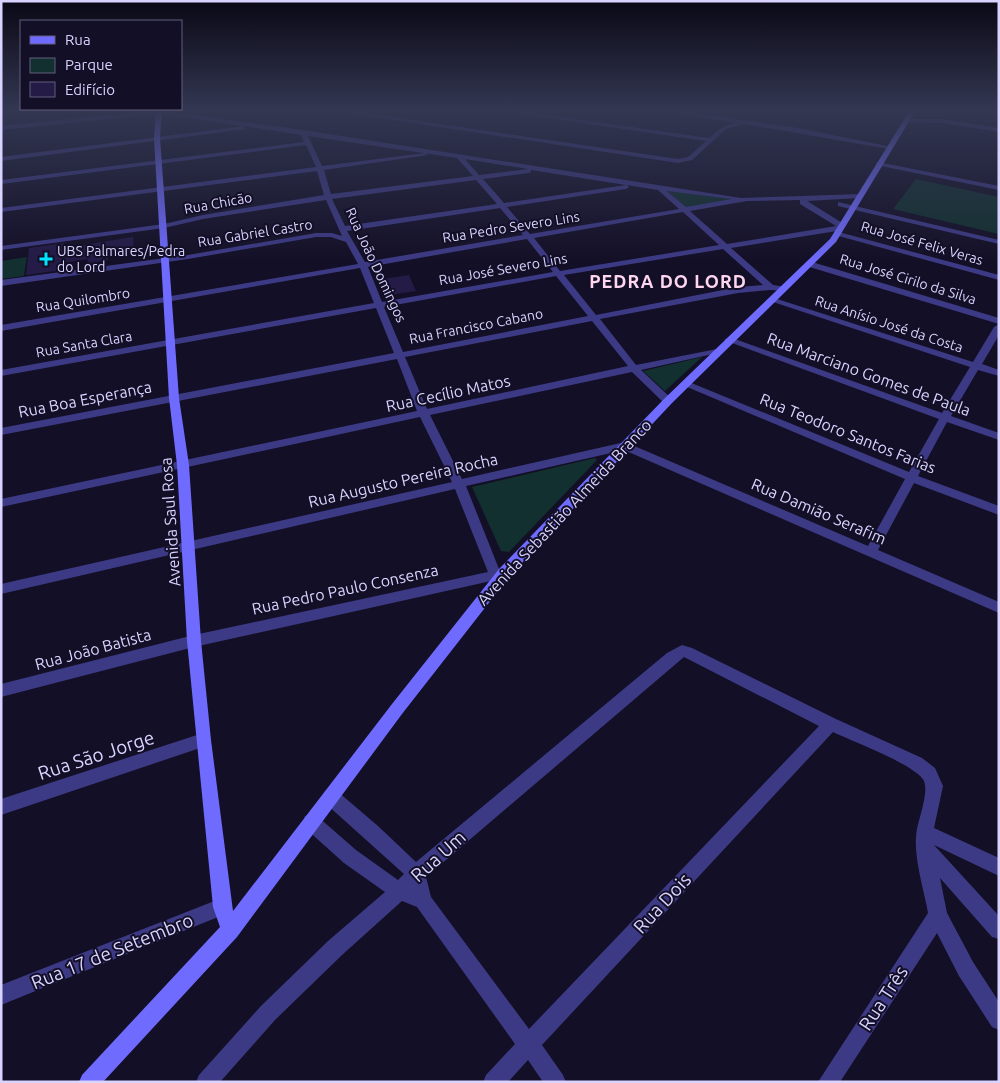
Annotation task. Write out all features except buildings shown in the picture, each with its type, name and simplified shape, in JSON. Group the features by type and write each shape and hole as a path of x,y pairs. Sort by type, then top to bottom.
{"street":[{"path":"1,182 178,161"},
{"name":"Rua João Domingos","path":"316,161 328,197 342,230 363,265 424,414 459,484 499,574"},
{"path":"1,210 383,161"},
{"path":"463,161 529,237 634,368 668,401"},
{"path":"485,161 748,200"},
{"name":"Avenida Sebastião Almeida Branco","path":"89,1082 230,930 499,574 729,340 809,264 840,229 847,210 859,196 880,161"},
{"name":"Avenida Saul Rosa","path":"160,163 165,260 170,300 174,398 183,465 194,641 203,740 222,908 230,930"},
{"path":"878,164 999,188"},
{"name":"Rua Chicão","path":"1,248 164,226 203,217 328,197 544,169"},
{"path":"342,230 638,185"},
{"path":"659,187 770,287"},
{"path":"810,201 859,196"},
{"name":"Rua Pedro Severo Lins","path":"170,300 363,265 748,200 782,199 810,201"},
{"path":"810,201 830,209"},
{"path":"810,201 999,242"},
{"path":"810,201 840,229"},
{"name":"Rua José Severo Lins","path":"172,342 558,274 840,229"},
{"name":"Rua José Felix Veras","path":"840,229 999,278"},
{"name":"Rua Gabriel Castro","path":"1,283 165,260 316,235 332,235 348,240"},
{"name":"Rua José Cirilo da Silva","path":"809,264 999,321"},
{"name":"Rua Francisco Cabano","path":"174,398 738,290 770,287 783,289"},
{"name":"Rua Quilombro","path":"1,328 170,300"},
{"name":"Rua Anísio José da Costa","path":"771,300 999,373"},
{"path":"871,551 945,417 999,327"},
{"name":"Rua Marciano Gomes de Paula","path":"729,340 999,436"},
{"name":"Rua Santa Clara","path":"1,373 172,342"},
{"name":"Rua Cecílio Matos","path":"1,503 719,350"},
{"name":"Rua Teodoro Santos Farias","path":"685,384 999,511"},
{"name":"Rua Boa Esperança","path":"1,432 174,398"},
{"name":"Rua Augusto Pereira Rocha","path":"1,589 625,446"},
{"name":"Rua Damião Serafim","path":"625,446 999,608"},
{"name":"Rua Pedro Paulo Consenza","path":"194,641 499,574"},
{"name":"Rua João Batista","path":"1,692 194,641"},
{"name":"Rua Um","path":"206,1082 268,1013 335,948 399,892 416,874 672,656 679,652 687,652 831,724"},
{"path":"831,724 916,763 929,773 935,786 925,840 938,915 966,969 999,1020"},
{"name":"Rua Dois","path":"493,1082 831,724"},
{"name":"Rua São Jorge","path":"1,807 203,740"},
{"path":"331,797 372,832 416,874 423,901 556,1082"},
{"path":"311,822 352,859 399,892 423,901"},
{"path":"925,840 999,867"},
{"path":"925,840 999,930"},
{"name":"Rua 17 de Setembro","path":"1,995 222,908"},
{"name":"Rua Três","path":"828,1082 938,915"}],"green space":[{"path":"916,179 999,197 999,234 893,209"},
{"path":"666,190 737,199 688,209"},
{"path":"27,257 24,276 1,279 1,261"},
{"path":"702,357 665,391 643,371"},
{"path":"595,458 597,460 509,552 501,551 472,487"}],"place":[{"name":"UBS Palmares/Pedra do Lord","path":"46,259"}],"district":[{"name":"PEDRA DO LORD","path":"668,282"}]}
